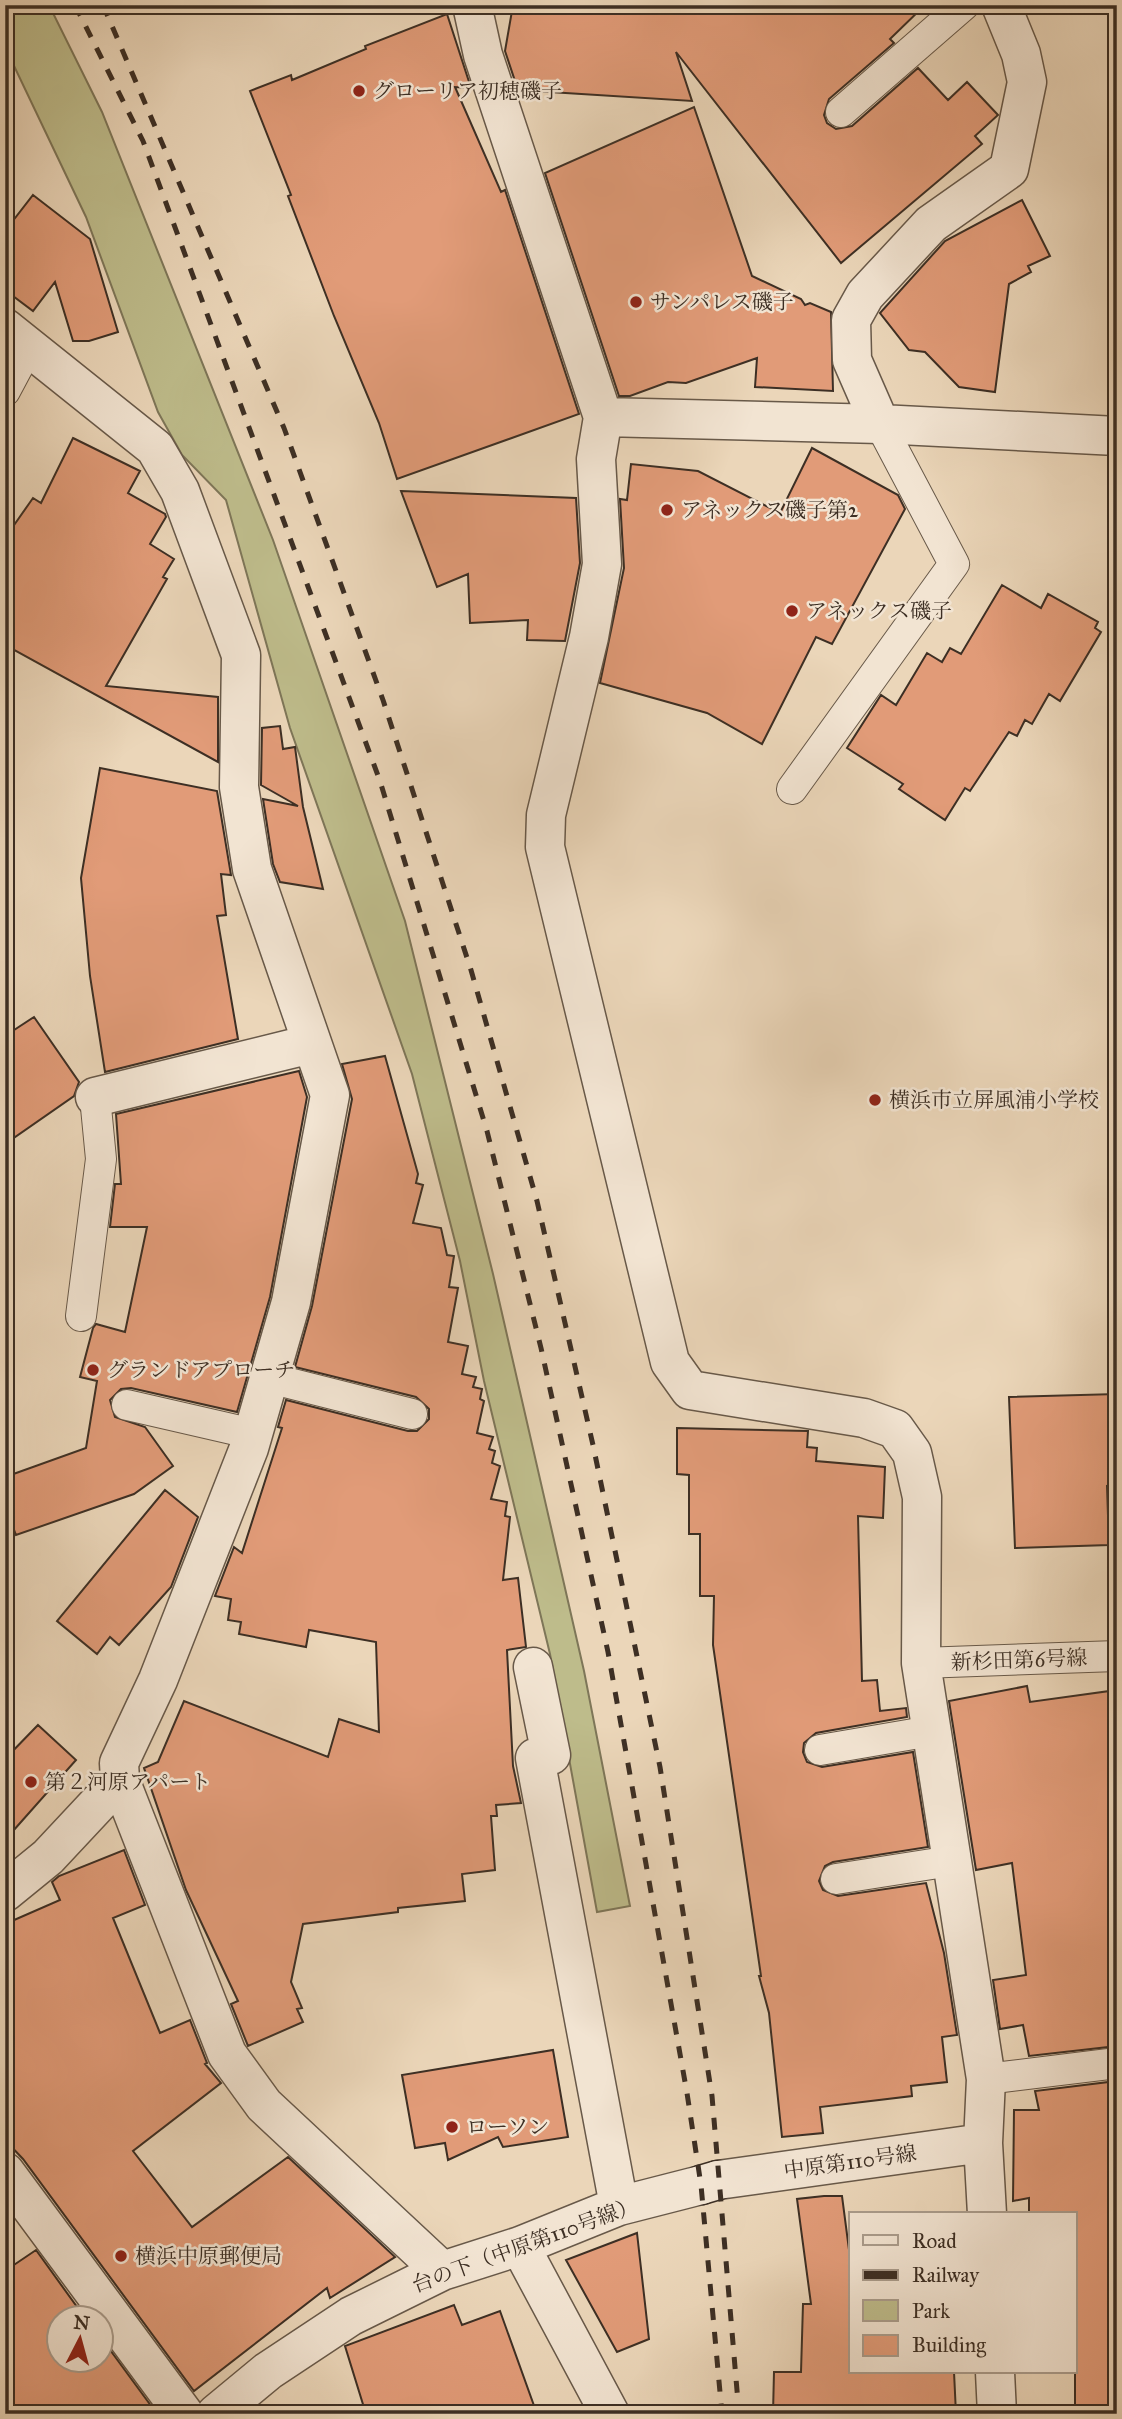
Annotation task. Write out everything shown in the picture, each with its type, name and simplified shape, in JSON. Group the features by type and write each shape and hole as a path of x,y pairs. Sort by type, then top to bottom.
{"street":[{"path":"472,5 483,55 603,417 596,459 602,564 589,638 546,815 545,846 670,1362 690,1390 864,1418 895,1429 912,1454 922,1497 921,1663 986,2079 983,2143 986,2212"},
{"path":"880,424 852,360 850,320 865,295 931,224 1009,169 1027,82 1021,54 1001,5"},
{"path":"17,337 155,448 180,491 241,655 239,787 252,869 330,1095 291,1302 253,1434 158,1680 119,1763 120,1780 227,2054 264,2105 442,2271"},
{"path":"603,417 880,424 1117,436"},
{"path":"95,1097 311,1044"},
{"path":"533,1667 551,1755 535,1758 619,2206"},
{"path":"5,1892 48,1857 120,1780"},
{"name":"中原第110号線","path":"710,2182 983,2143"},
{"path":"5,2172 184,2414"},
{"name":"台の下（中原第110号線）","path":"216,2414 268,2371 351,2316 442,2271 520,2246 619,2206 710,2182"},
{"path":"520,2246 610,2414"},
{"path":"995,2374 997,2414"}],"lane":[{"path":"841,112 964,5"},
{"path":"5,391 17,337"},
{"path":"792,789 954,564 880,424"},
{"path":"81,1316 101,1159 95,1097"},
{"path":"269,1378 412,1414"},
{"path":"127,1405 253,1434"},
{"name":"新杉田第6号線","path":"921,1663 1117,1656"},
{"path":"820,1750 931,1731"},
{"path":"836,1879 951,1861"},
{"path":"986,2079 1117,2063"}],"green space":[{"path":"5,5 49,5 102,112 273,540 405,921 493,1274 584,1671 630,1906 597,1912 550,1654 484,1381 460,1261 412,1074 290,728 226,500 182,455 158,412 86,217 5,47"}],"building":[{"path":"513,5 925,5 890,39 894,43 829,99 824,115 827,123 836,129 852,126 918,68 948,100 967,82 998,115 975,136 982,144 841,263 676,52 692,101 518,90 505,51"},
{"path":"447,14 471,88 455,87 501,192 505,190 579,414 397,479 379,423 334,316 250,91 291,75 292,80 366,49 365,46"},
{"path":"694,107 752,276 801,299 805,305 810,303 831,312 833,391 755,387 757,358 686,383 668,382 630,396 619,396 545,173"},
{"path":"33,195 90,239 118,332 89,341 73,341 55,282 33,311 5,290 5,231"},
{"path":"1022,200 1050,256 1028,266 1031,272 1009,284 995,392 959,387 925,352 909,350 880,313 945,241"},
{"path":"73,438 140,471 128,493 165,514 166,517 150,544 174,559 163,577 167,579 106,686 218,697 218,762 5,645 5,538 33,498 41,503"},
{"path":"812,448 898,495 905,509 832,644 816,637 762,744 707,713 600,683 624,568 620,499 627,500 631,464 698,471 780,513"},
{"path":"401,491 576,498 580,563 565,641 527,640 528,620 470,623 468,574 437,587"},
{"path":"1002,585 1041,608 1048,594 1098,622 1095,628 1101,632 1060,701 1049,694 1032,724 1025,720 1017,736 1009,732 970,791 965,788 945,820 899,789 903,784 847,748 881,695 896,705 927,653 942,662 950,648 961,654"},
{"path":"280,726 283,749 295,747 303,807 323,889 280,882 273,864 263,799 298,806 261,785 262,728"},
{"path":"100,768 217,791 231,875 221,874 226,915 217,916 238,1039 105,1072 90,976 81,878"},
{"path":"34,1017 79,1082 74,1096 5,1144 5,1036"},
{"path":"385,1056 418,1174 416,1183 423,1185 413,1223 441,1228 447,1255 454,1256 449,1287 458,1288 448,1342 468,1346 462,1374 476,1377 473,1387 482,1389 480,1399 484,1401 477,1433 493,1437 489,1449 495,1451 492,1463 500,1466 491,1499 507,1502 505,1516 510,1517 503,1580 518,1578 526,1647 507,1650 513,1766 521,1803 496,1805 497,1816 491,1816 495,1870 462,1874 465,1901 398,1908 398,1912 303,1924 291,1982 302,2008 297,2009 303,2022 248,2046 231,2004 238,2001 186,1890 144,1768 158,1762 184,1701 328,1757 339,1719 379,1732 376,1642 309,1630 306,1647 239,1634 241,1622 228,1620 231,1599 215,1596 234,1547 242,1553 282,1428 278,1427 286,1400 408,1431 417,1431 429,1419 429,1409 416,1397 295,1367 312,1306 352,1099 342,1064"},
{"path":"299,1071 307,1097 270,1297 237,1412 131,1388 121,1389 110,1400 115,1417 145,1427 173,1466 134,1494 16,1535 5,1506 5,1477 86,1448 97,1381 80,1377 93,1328 96,1324 125,1332 147,1227 110,1227 115,1184 121,1184 116,1114"},
{"path":"1117,1394 1117,1485 1107,1486 1109,1545 1015,1548 1009,1397"},
{"path":"677,1428 808,1431 807,1447 817,1448 816,1461 885,1467 883,1518 858,1516 862,1681 877,1680 880,1711 906,1708 907,1717 816,1733 804,1743 803,1752 807,1762 822,1767 913,1752 928,1847 833,1862 825,1866 819,1881 823,1890 838,1896 926,1883 944,1953 957,2035 942,2037 947,2082 911,2086 912,2096 820,2107 823,2133 782,2137 769,2013 759,1976 713,1645 714,1596 700,1596 700,1534 689,1534 689,1475 677,1474"},
{"path":"165,1490 198,1517 171,1587 119,1645 110,1637 97,1654 57,1621"},
{"path":"1027,1686 1030,1702 1117,1690 1117,2046 1029,2056 1023,2025 1000,2029 993,1980 1026,1975 1012,1863 976,1870 949,1701"},
{"name":"第２河原アパート","path":"38,1725 76,1760 5,1840 5,1759"},
{"path":"124,1850 145,1905 113,1918 160,2033 190,2020 207,2063 205,2064 221,2083 133,2151 192,2227 288,2157 395,2257 330,2298 327,2288 194,2391 23,2159 5,2140 5,1924 60,1900 52,1882 59,1876"},
{"path":"553,2050 568,2137 503,2147 498,2137 448,2160 445,2143 415,2148 402,2075"},
{"path":"1117,2081 1116,2414 1075,2414 1076,2212 1029,2212 1029,2198 1013,2201 1014,2110 1039,2110 1035,2091"},
{"path":"842,2196 849,2250 849,2374 954,2374 956,2414 773,2414 774,2372 801,2372 803,2304 811,2304 797,2199"},
{"path":"637,2233 649,2339 617,2352 566,2260"},
{"path":"36,2250 75,2304 46,2304 46,2374 116,2374 116,2358 157,2414 22,2414 5,2400 5,2271"},
{"path":"454,2305 462,2325 500,2311 537,2414 366,2414 345,2346"}],"railway":[{"path":"75,5 143,141 380,781 487,1131 541,1348 608,1652 701,2185 722,2414"},
{"path":"103,5 284,428 383,700 471,970 537,1201 593,1445 660,1767 712,2096 739,2414"}],"place":[{"name":"グローリア初穂磯子","path":"359,91"},
{"name":"サンパレス磯子","path":"636,302"},
{"name":"アネックス磯子第2","path":"667,510"},
{"name":"アネックス磯子","path":"792,611"},
{"name":"横浜市立屏風浦小学校","path":"875,1100"},
{"name":"グランドアプローチ","path":"93,1370"},
{"name":"第２河原アパート","path":"31,1782"},
{"name":"ローソン","path":"452,2127"},
{"name":"横浜中原郵便局","path":"121,2256"}]}
